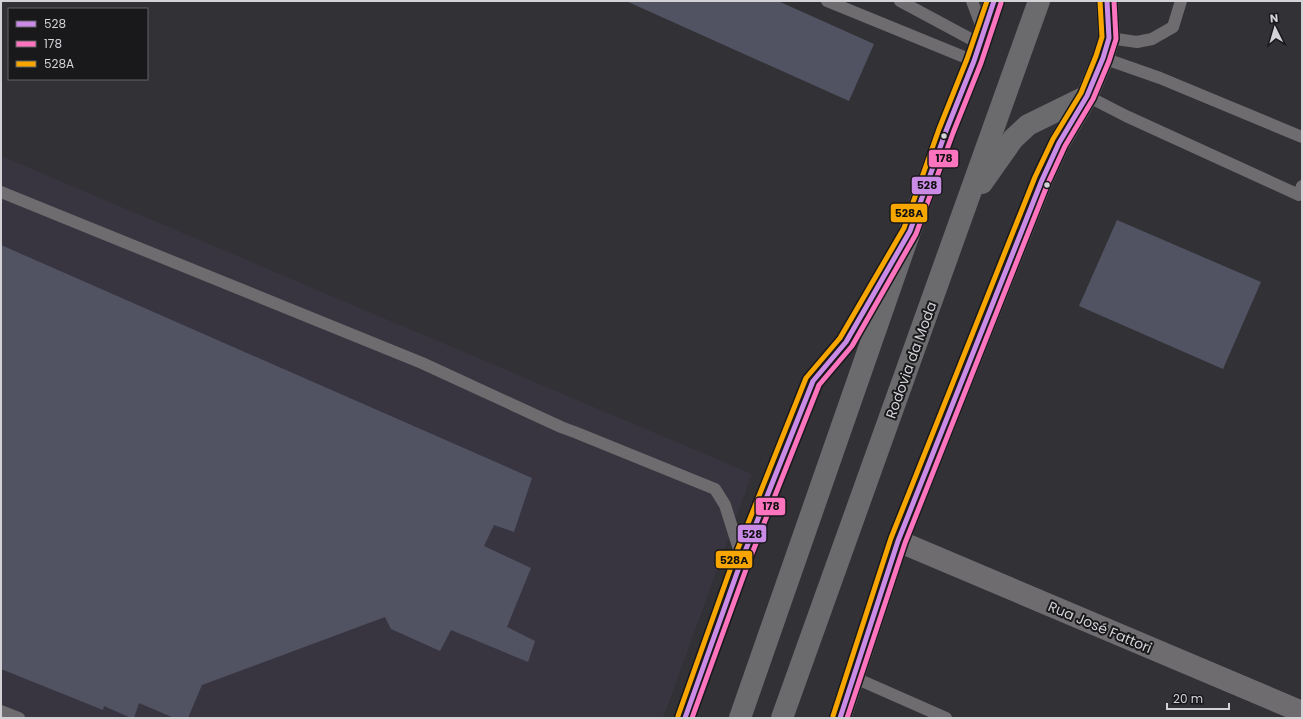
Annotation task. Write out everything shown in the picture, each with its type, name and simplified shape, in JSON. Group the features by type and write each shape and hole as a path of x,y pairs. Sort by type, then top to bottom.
{"highway":[{"path":"740,718 910,231 994,1"},
{"name":"Rodovia da Moda","path":"782,718 1039,1"},
{"path":"966,207 1013,139 1028,125 1087,96"}],"street":[{"path":"840,718 898,541 1042,180 1059,143 1087,96 1106,48 1107,1"},
{"name":"Rua José Fattori","path":"898,541 1302,712"}],"lane":[{"path":"828,1 979,45"},
{"path":"900,1 979,45"},
{"path":"972,1 979,45"},
{"path":"1106,48 1152,39 1173,27 1182,1"},
{"path":"1106,48 1160,78 1302,137"},
{"path":"1087,96 1126,116 1301,192"},
{"path":"1,192 422,363 561,428 577,433 715,489 725,505 742,559"},
{"path":"685,718 742,559 813,381 846,342 910,231"},
{"path":"853,677 940,717"},
{"path":"1,710 19,718"}],"shaded area":[{"path":"1,156 752,474 663,718 1,718"}],"building":[{"path":"626,1 778,1 874,44 849,101"},
{"path":"1117,220 1261,282 1223,369 1079,306"},
{"path":"1,245 532,478 514,532 494,525 484,546 531,568 507,627 535,641 528,662 451,630 440,651 391,629 385,617 202,685 188,718 174,718 139,703 134,718 131,718 104,706 103,710 1,669"}],"transit line":[{"name":"528A","path":"678,716 735,556 806,378 840,338 904,228 987,1"},
{"name":"528","path":"685,718 742,559 813,381 846,342 910,231 946,131 974,61 994,1"},
{"name":"528A","path":"833,716 891,538 1035,177 1053,139 1081,93 1096,56 1102,37 1100,1"},
{"name":"528","path":"840,718 898,541 1042,180 1059,143 1087,96 1103,58 1109,38 1107,1"},
{"name":"178","path":"847,718 905,543 1048,183 1065,146 1093,99 1109,61 1116,39 1114,1"},
{"name":"178","path":"692,718 749,561 819,385 852,346 916,234 953,133 981,63 1001,3"}]}
